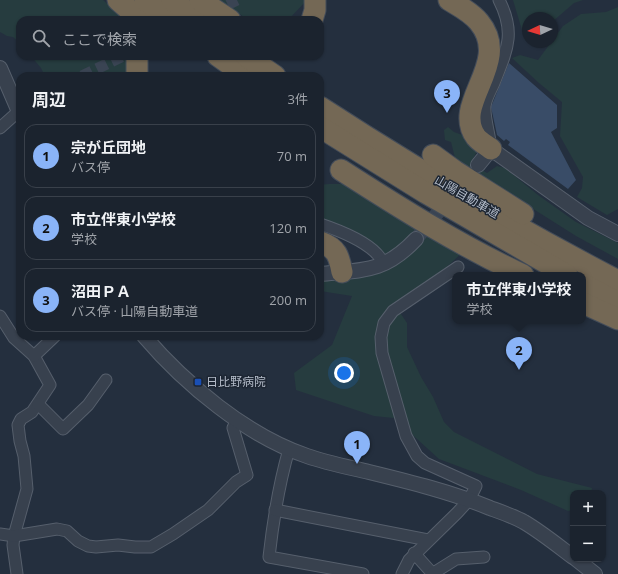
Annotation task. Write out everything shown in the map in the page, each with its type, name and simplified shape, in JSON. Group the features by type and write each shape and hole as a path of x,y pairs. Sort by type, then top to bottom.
{"highway":[{"path":"118,0 140,14 150,16"},
{"path":"172,0 193,16"},
{"path":"200,0 224,16"},
{"path":"313,16 315,0"},
{"path":"449,0 476,18 487,38 489,53 488,64 471,108 470,121 472,130 476,137 491,149"},
{"path":"461,0 486,23 493,39 493,60 473,115 477,133 491,149"},
{"path":"137,60 137,72"},
{"path":"140,60 140,72"},
{"path":"224,60 240,72"},
{"path":"252,60 269,72"},
{"name":"山陽自動車道","path":"324,110 436,180 618,281"},
{"name":"山陽自動車道","path":"324,129 426,193 562,272"},
{"path":"433,155 506,204 618,272"},
{"path":"341,170 392,204 439,232 517,272"},
{"path":"324,244 335,250 342,272"},
{"path":"324,250 338,259 342,272"},
{"path":"586,286 618,303"},
{"path":"586,304 618,319"}],"street":[{"path":"478,165 491,149 485,104 506,55 509,37 509,25 499,0"},
{"path":"0,68 16,103"},
{"path":"0,128 16,115"},
{"path":"491,149 588,218 618,234"},
{"path":"324,225 361,242 377,253 385,264"},
{"path":"324,274 370,269 385,264 406,250 416,239"},
{"path":"402,574 408,560 469,500 476,486 425,463 417,456 406,436 382,353 381,337 384,323 393,311 458,267"},
{"path":"0,316 16,340"},
{"path":"16,340 34,356 50,384 32,412 21,419 18,425 20,442 24,456 27,489 14,536 13,545 17,574"},
{"path":"34,356 50,340"},
{"path":"147,340 182,375 209,399 253,430 289,449 327,462 426,486 469,500 524,522 570,555"},
{"path":"38,404 63,430 88,405 106,380"},
{"path":"0,534 14,536 57,528 67,531 78,541 88,546 96,547 118,545 151,547 208,510 236,482 247,475 233,428 237,419"},
{"path":"289,449 276,510 269,557 363,574"},
{"path":"276,510 428,540"},
{"path":"414,553 432,573 456,559 484,557"},
{"path":"580,562 595,574"}],"green space":[{"path":"0,0 103,0 121,16 16,16 16,40 0,32"},
{"path":"220,0 307,0 292,16 242,16"},
{"path":"513,0 583,0 574,3 558,17 558,12 522,12 522,30"},
{"path":"618,7 618,209 607,215 577,197 582,188 583,177 560,136 562,102 512,58 520,55 538,60 547,48 558,48 558,33 563,26 581,14 606,12"},
{"path":"34,60 129,60 128,72 43,72"},
{"path":"448,127 454,132 468,137 479,147 471,163 487,173 497,166 505,168 538,195 576,222 618,243 618,259 576,236 455,158 451,142 445,140 444,130"},
{"path":"343,184 362,188 464,251 399,311 407,323 407,347 444,422 454,432 537,474 592,488 592,490 570,490 570,511 521,490 439,459 394,418 374,416 296,390 294,373 332,345 352,296 324,292 324,278 345,276 392,253 385,254 371,242 355,232 338,224 324,221 324,185"}],"water":[{"path":"509,63 557,105 557,128 551,132 576,180 568,189 508,145 510,142 506,139 504,141 497,135 491,107"}],"tunnel":[{"path":"213,12 237,0"},
{"path":"90,72 115,60"},
{"path":"416,239 450,198"}],"place":[{"name":"沼田ＰＡ","path":"447,113"},
{"name":"市立伴東小学校","path":"519,370"},
{"name":"日比野病院","path":"198,382"},
{"name":"宗が丘団地","path":"357,464"}]}
